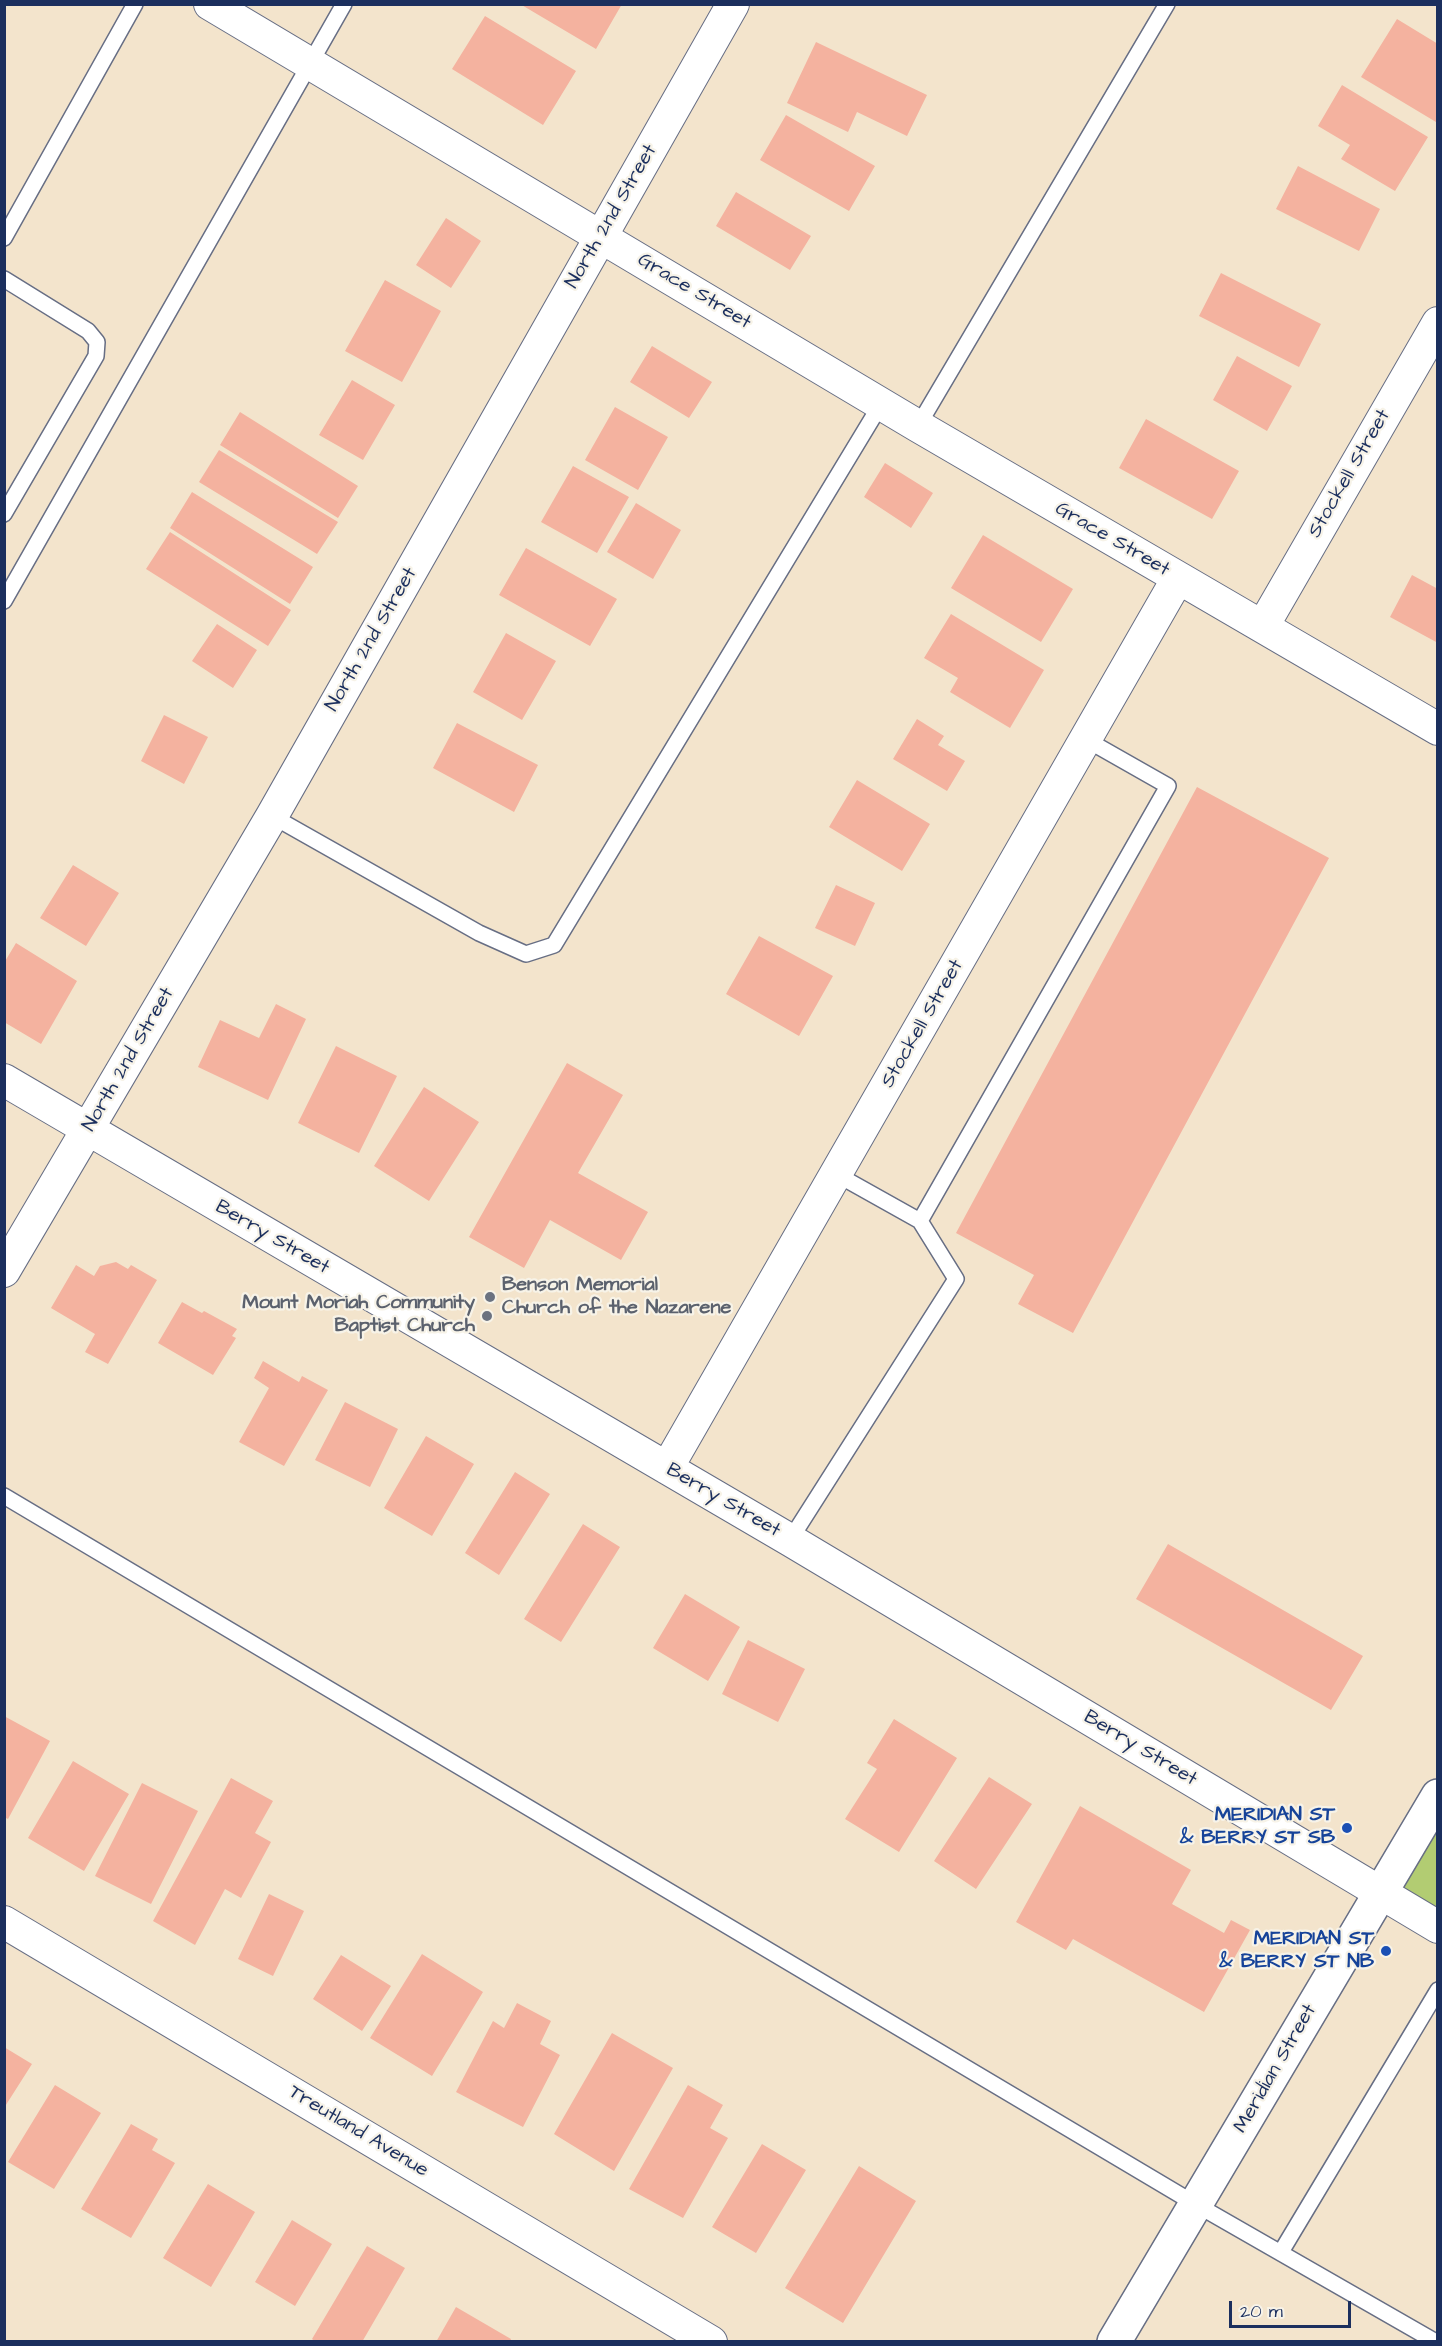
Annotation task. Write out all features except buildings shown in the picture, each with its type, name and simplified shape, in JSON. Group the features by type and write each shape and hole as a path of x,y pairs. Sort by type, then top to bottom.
{"street":[{"name":"Grace Street","path":"210,4 918,426 1263,626"},
{"name":"North 2nd Street","path":"4,1271 272,816 733,4"},
{"name":"Stockell Street","path":"1263,626 1437,323"},
{"name":"Stockell Street","path":"667,1468 1178,578"},
{"path":"1263,626 1437,729"},
{"name":"Berry Street","path":"4,1080 790,1540 1437,1927"},
{"name":"Meridian Street","path":"1114,2342 1437,1796"},
{"name":"Treutland Avenue","path":"4,1922 711,2342"}],"lane":[{"path":"4,238 135,4"},
{"path":"4,601 344,4"},
{"path":"918,426 1167,4"},
{"path":"4,279 88,331 97,342 96,356 4,514"},
{"path":"272,816 479,933 526,954 554,945 881,404"},
{"path":"920,1221 1167,786 1087,740"},
{"path":"790,1540 956,1279 920,1221 836,1174"},
{"path":"4,1496 1197,2205 1436,2342"},
{"path":"1281,2252 1437,1990"}],"green space":[{"path":"1437,1796 1437,1927 1379,1892"}],"place":[{"name":"Benson Memorial Church of the Nazarene","path":"490,1297"},
{"name":"Mount Moriah Community Baptist Church","path":"487,1316"},
{"name":"MERIDIAN ST & BERRY ST SB","path":"1347,1828"},
{"name":"MERIDIAN ST & BERRY ST NB","path":"1386,1951"}]}
